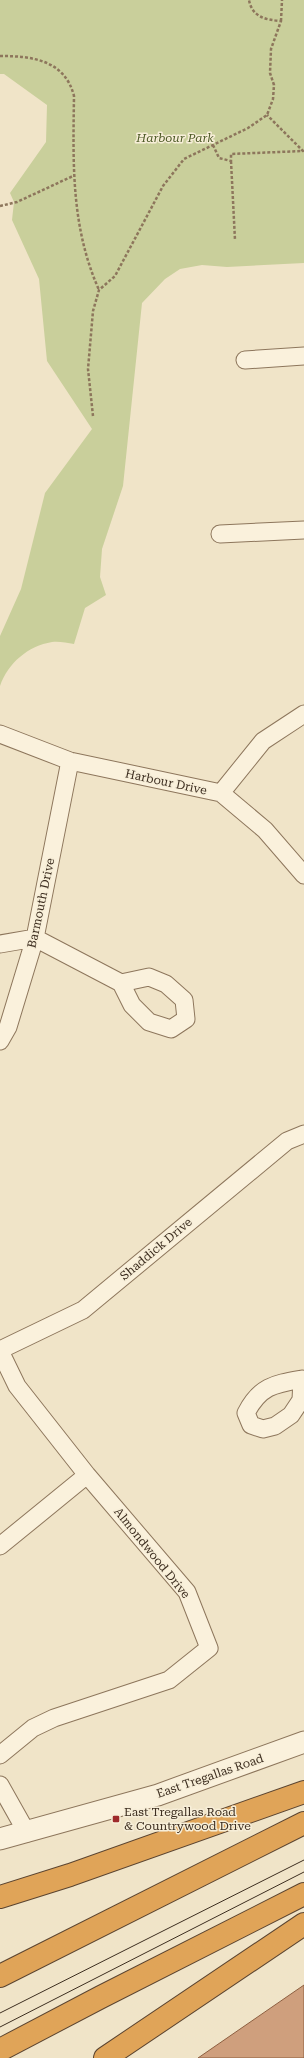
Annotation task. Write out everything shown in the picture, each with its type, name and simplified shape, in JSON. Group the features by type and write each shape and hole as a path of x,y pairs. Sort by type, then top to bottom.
{"highway":[{"path":"0,1897 70,1875 304,1792"},
{"path":"0,1976 304,1823"},
{"path":"0,2050 101,1996 304,1894"},
{"path":"105,2058 304,1924"}],"street":[{"path":"245,360 304,356"},
{"path":"220,534 304,530"},
{"path":"221,793 263,741 304,714"},
{"name":"Harbour Drive","path":"0,734 70,761 221,793 265,830 304,874"},
{"name":"Barmouth Drive","path":"0,1041 8,1027 35,938 70,761"},
{"path":"0,944 35,938 121,983"},
{"name":"Shaddick Drive","path":"0,1351 83,1310 287,1141 304,1134"},
{"name":"Almondwood Drive","path":"0,1351 17,1386 87,1474 187,1592 209,1648 169,1680 54,1718 34,1728 0,1755"},
{"path":"0,1546 87,1474"},
{"name":"East Tregallas Road","path":"0,1839 27,1833 158,1795 304,1742"},
{"path":"0,1785 27,1833"}],"path":[{"path":"249,0 252,10 258,17 281,21"},
{"path":"93,416 88,369 93,311 99,290 115,276 164,186 184,159 248,128 267,115 274,92 274,85 270,73 271,49 281,21 282,0"},
{"path":"0,56 24,56 54,66 66,77 72,86 74,96 73,176 78,223 92,275 99,290"},
{"path":"267,115 304,151"},
{"path":"213,145 219,158 231,161"},
{"path":"235,240 231,154 304,151"},
{"path":"0,206 17,202 73,176"}],"green space":[{"name":"Harbour Park","path":"0,0 304,0 304,263 227,267 202,265 180,269 165,279 142,303 123,486 102,549 100,577 106,595 85,608 74,644 52,642 35,647 14,663 8,670 0,686 0,636 21,589 45,493 92,429 47,361 39,279 12,220 14,202 10,193 46,142 47,105 4,74 0,74"}],"building":[{"path":"304,1985 304,2058 198,2058"}],"tram line":[{"path":"0,2013 304,1860"},
{"path":"0,2027 304,1872"}],"place":[{"name":"East Tregallas Road & Countrywood Drive","path":"116,1819"}]}
